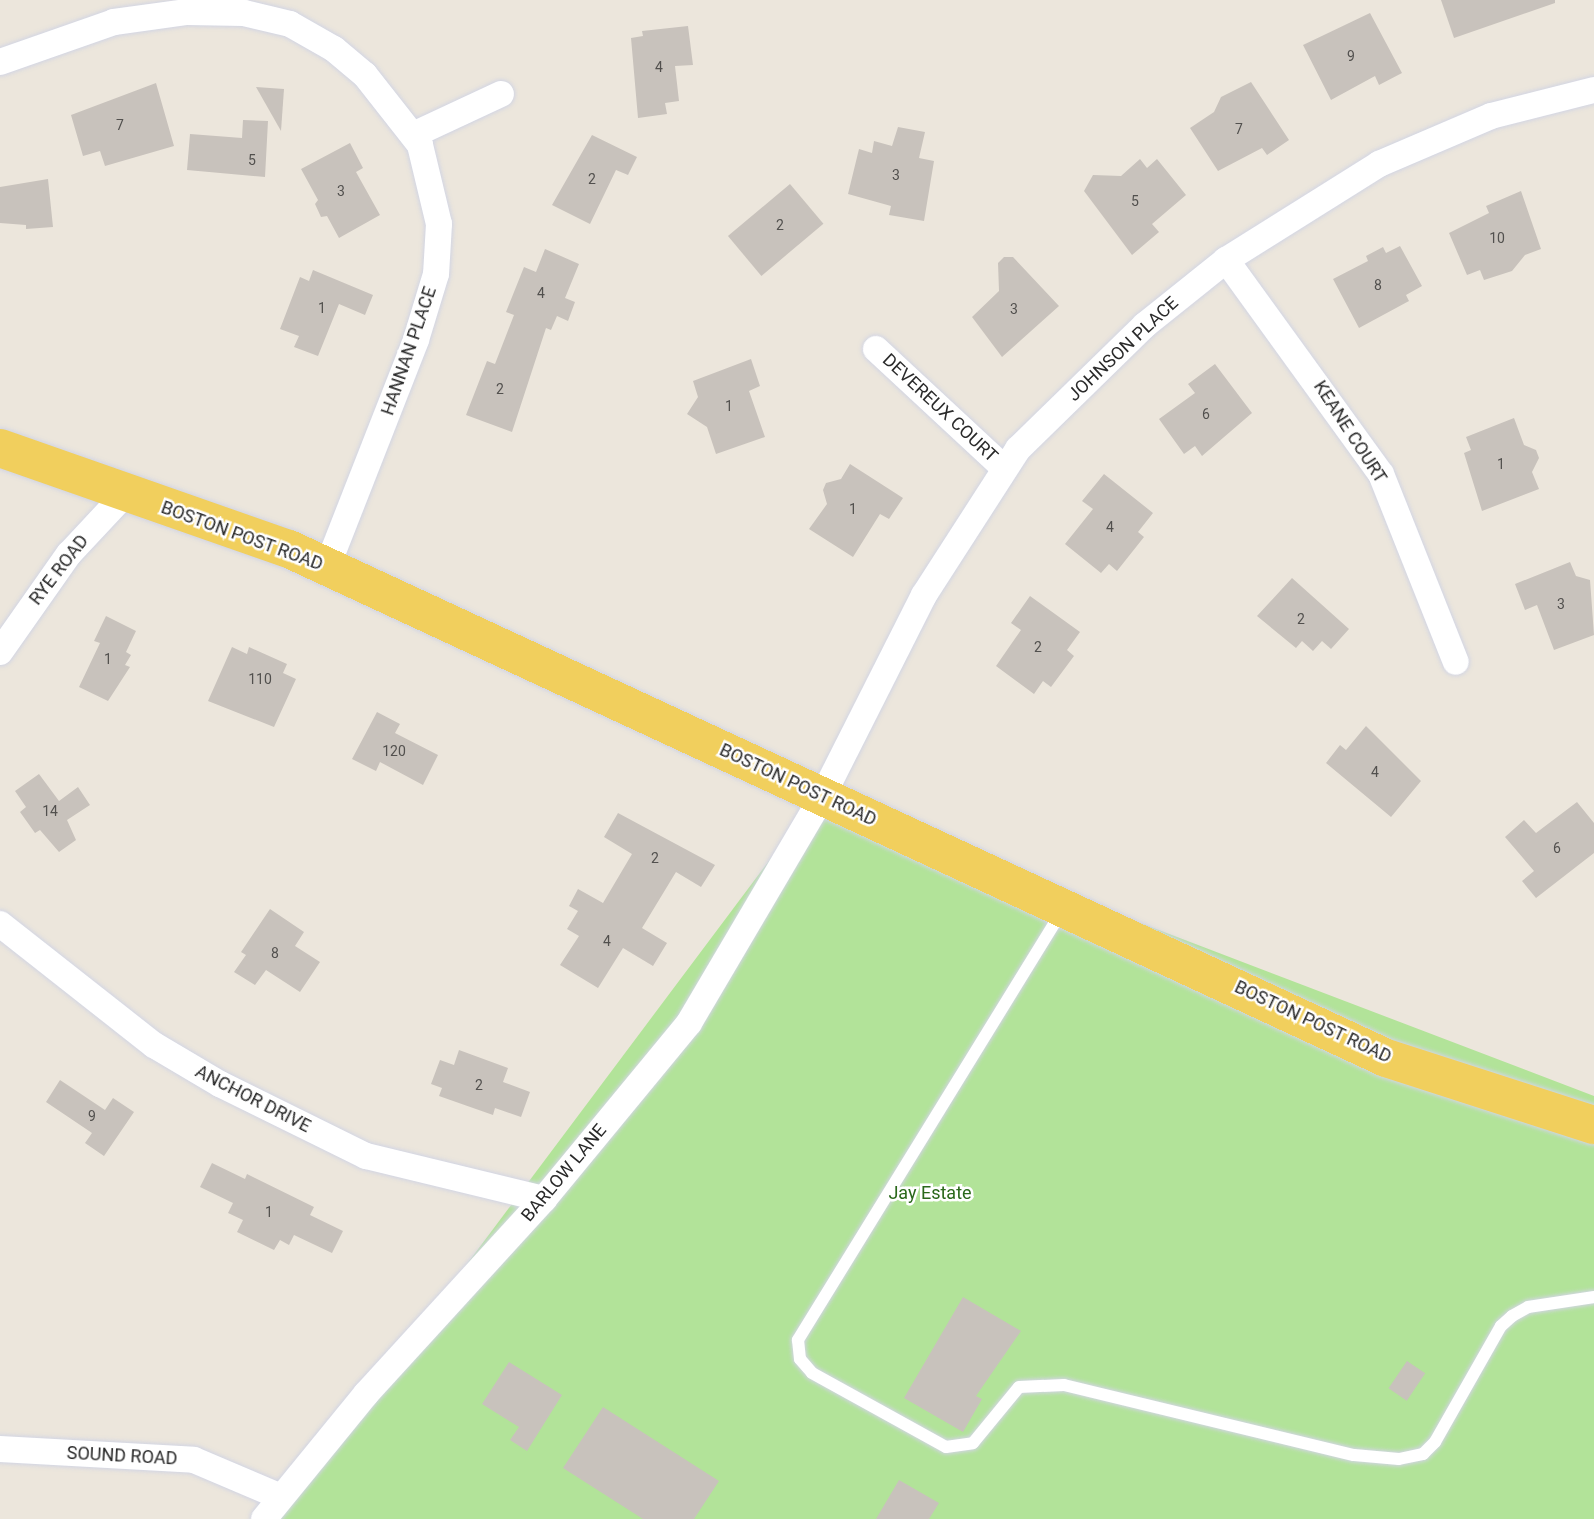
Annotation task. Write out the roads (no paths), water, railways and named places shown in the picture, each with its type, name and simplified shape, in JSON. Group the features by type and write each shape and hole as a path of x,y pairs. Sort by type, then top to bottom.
{"main road":[{"name":"BOSTON POST ROAD","path":"0,448 327,567 1386,1058 1594,1125"}],"street":[{"name":"HANNAN PLACE","path":"0,62 114,22 187,12 244,13 290,24 334,49 365,75 413,135 431,180 439,224 436,274 416,340 327,567"},
{"name":"JOHNSON PLACE","path":"822,797 925,595 1004,468 1144,325 1226,260 1379,164 1491,116 1594,90"},
{"path":"413,135 501,94"},
{"name":"KEANE COURT","path":"1226,260 1381,474 1456,662"},
{"name":"DEVEREUX COURT","path":"876,349 1004,468"},
{"name":"RYE ROAD","path":"0,652 69,554 125,494"},
{"name":"BARLOW LANE","path":"264,1519 279,1496 544,1199 689,1023 822,797"},
{"name":"ANCHOR DRIVE","path":"0,924 154,1045 220,1084 366,1156 544,1199"},
{"name":"SOUND ROAD","path":"0,1449 194,1460 279,1496"}],"lane":[{"path":"1064,908 798,1340 800,1359 812,1373 946,1447 973,1443 1019,1387 1064,1385 1354,1455 1399,1459 1423,1454 1435,1442 1490,1345 1512,1316 1528,1307 1594,1297"}],"park label":[{"name":"Jay Estate","path":"930,1193"}]}
